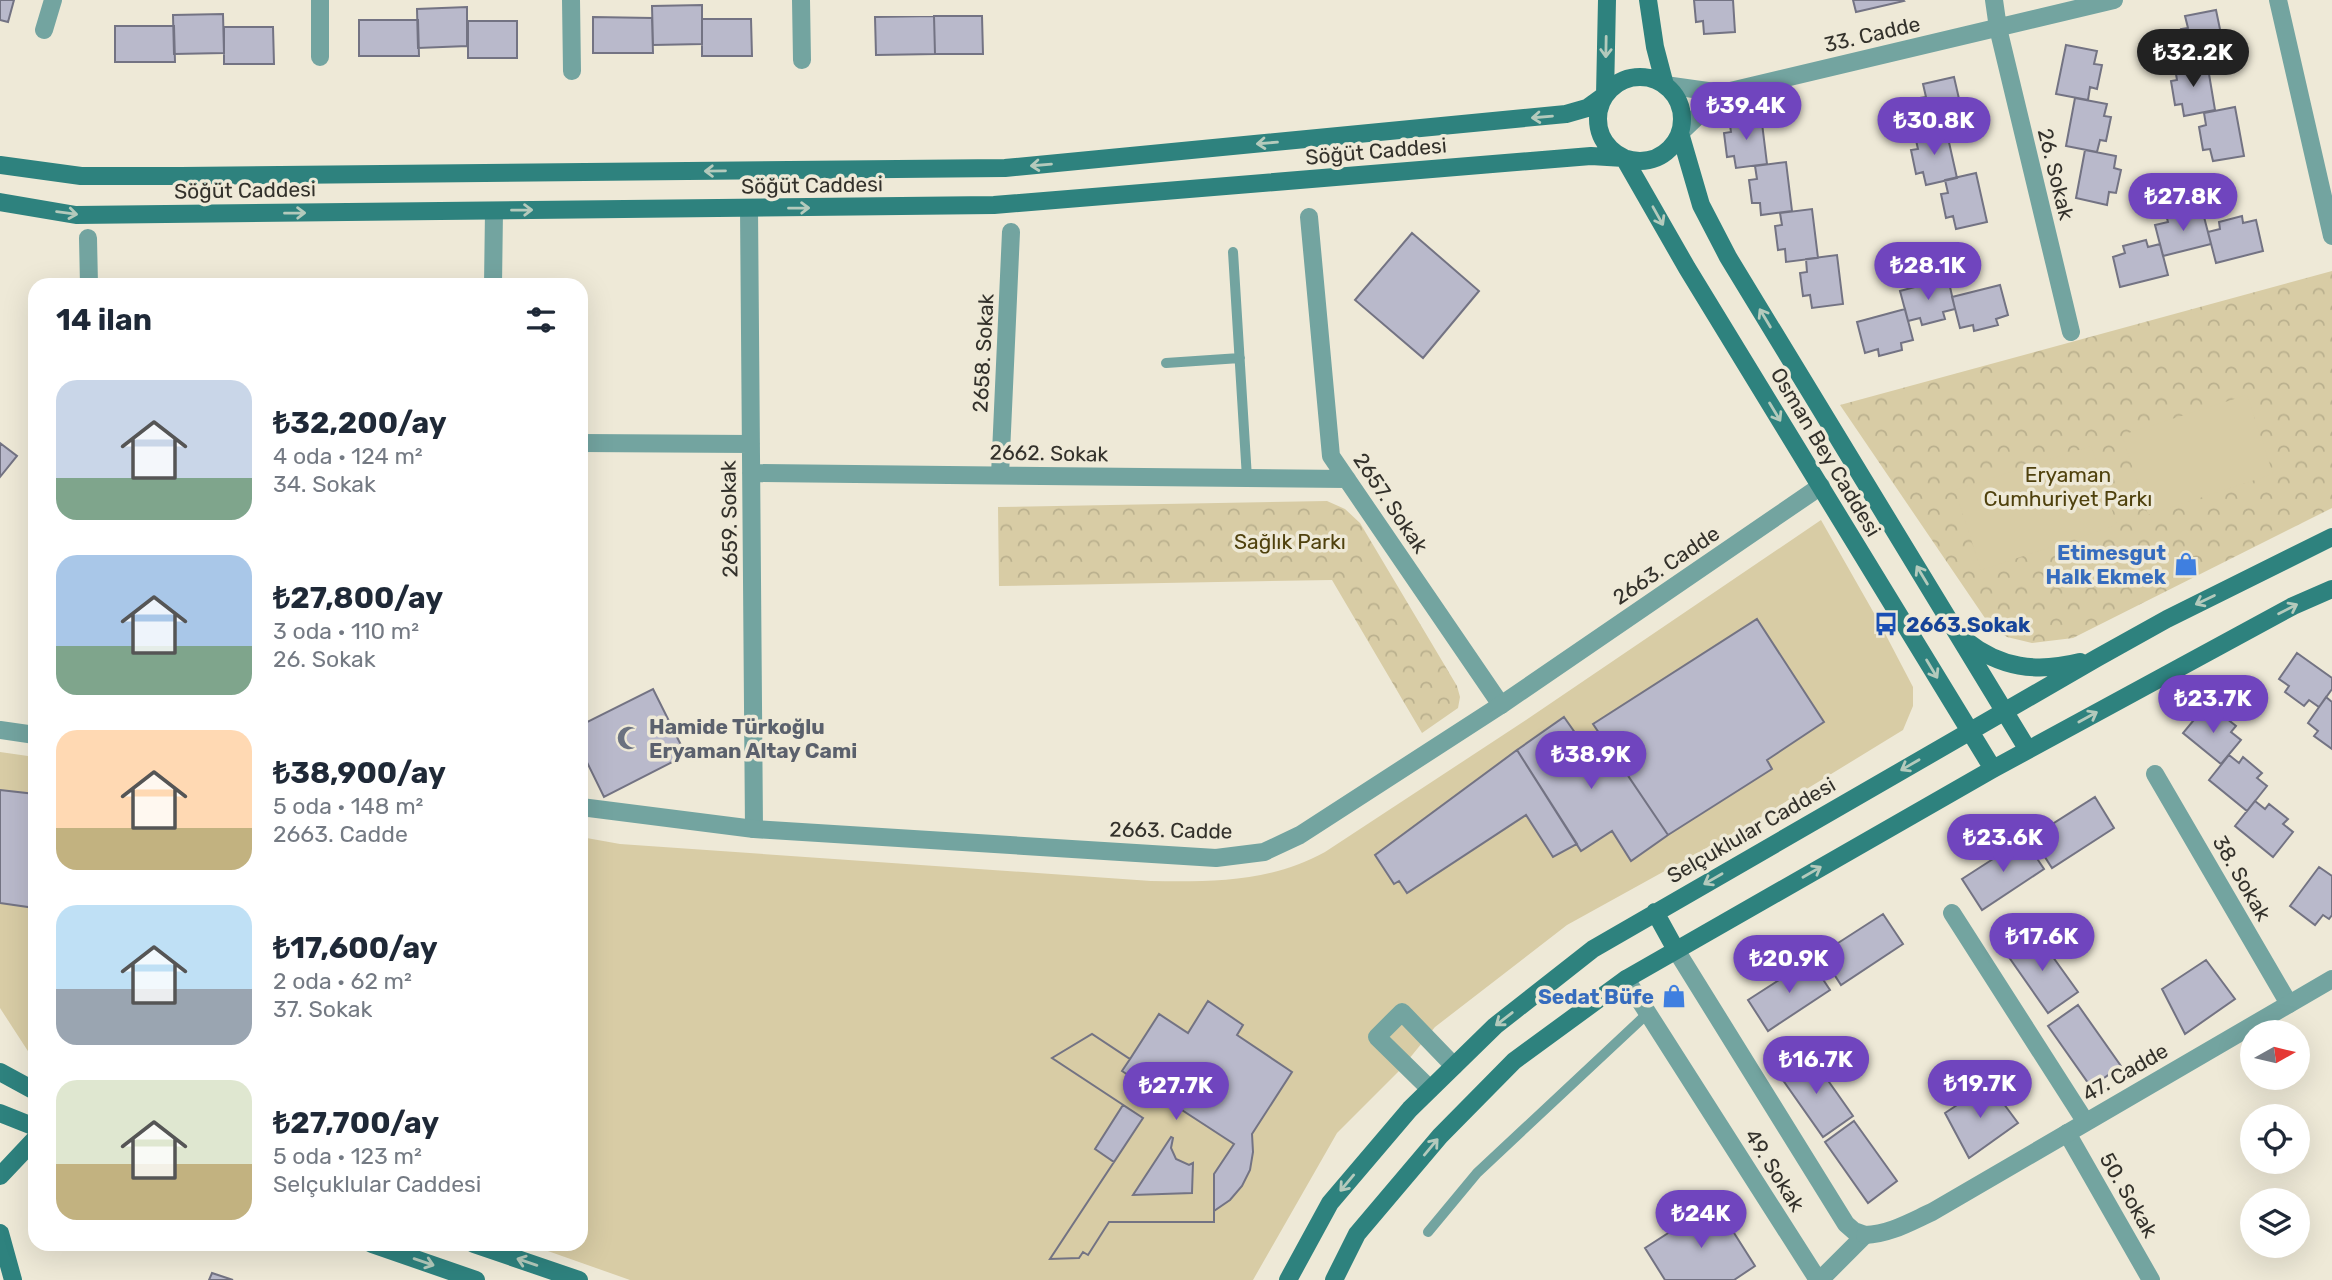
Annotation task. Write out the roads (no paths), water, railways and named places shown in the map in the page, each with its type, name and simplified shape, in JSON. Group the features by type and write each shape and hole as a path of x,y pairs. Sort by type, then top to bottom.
{"main road":[{"path":"1605,95 1615,85 1627,79 1640,76 1654,79 1665,85 1680,107 1680,133 1674,143 1657,158 1646,160 1624,158 1605,142 1598,118 1605,95 1607,0"},
{"path":"1648,0 1655,47 1665,85"},
{"name":"Söğüt Caddesi","path":"0,165 81,176 1005,168 1566,114 1587,108 1605,95"},
{"name":"Osman Bey Caddesi","path":"1680,133 1701,205 1728,257 2028,750"},
{"name":"Söğüt Caddesi","path":"0,202 76,215 994,205 1591,156 1624,158"},
{"name":"Osman Bey Caddesi","path":"1624,158 1687,268 1993,769"},
{"name":"Selçuklular Caddesi","path":"1288,1280 1330,1203 1410,1109 1495,1026 1593,948 2097,657 2332,537"},
{"path":"1334,1280 1357,1234 1440,1136 1514,1061 1626,979 1993,769 2293,606 2332,589"},
{"name":"Osman Bey Caddesi","path":"1957,633 1989,656 2014,665 2060,666 2097,657"},
{"path":"1655,912 1676,950"},
{"path":"0,1072 28,1087"},
{"path":"0,1113 28,1124"},
{"path":"0,1176 28,1146"},
{"path":"0,1233 13,1280"},
{"path":"392,1251 476,1280"},
{"path":"494,1251 579,1280"}],"street":[{"path":"44,30 53,0"},
{"path":"320,0 320,57"},
{"path":"571,0 572,71"},
{"path":"801,0 802,60"},
{"name":"26. Sokak","path":"1994,0 1998,28 2071,332"},
{"name":"33. Cadde","path":"1665,85 1722,93 2115,0"},
{"path":"2278,0 2332,236"},
{"path":"1680,133 1722,93"},
{"name":"2659. Sokak","path":"749,208 754,830"},
{"path":"493,278 494,211"},
{"name":"2657. Sokak","path":"1309,217 1331,456 1501,705"},
{"name":"2658. Sokak","path":"1000,475 1011,232"},
{"path":"88,238 89,278"},
{"path":"588,443 751,444"},
{"name":"2662. Sokak","path":"751,472 1347,479"},
{"name":"2663. Cadde","path":"588,808 754,830 1216,858 1264,852 1300,835 1501,705 1821,486"},
{"path":"0,730 28,734"},
{"name":"38. Sokak","path":"2155,774 2289,1004"},
{"path":"1952,913 2085,1121"},
{"name":"49. Sokak","path":"1676,950 1846,1224 1865,1235"},
{"name":"49. Sokak","path":"1626,979 1819,1280"},
{"name":"47. Cadde","path":"1865,1235 1880,1235 1932,1212 2332,979"},
{"path":"1430,1089 1377,1037 1402,1012 1454,1066"},
{"name":"50. Sokak","path":"2067,1133 2151,1280"},
{"path":"1819,1280 1865,1235"}],"lane":[{"path":"1233,253 1247,478"},
{"path":"1166,363 1240,358"},
{"path":"1429,1232 1477,1173 1648,1013"}],"place":[{"name":"Etimesgut Halk Ekmek","path":"2186,564"},
{"name":"2663.Sokak","path":"1886,624"},
{"name":"Hamide Türkoğlu Eryaman Altay Cami","path":"629,738"},
{"name":"Sedat Büfe","path":"1674,996"}],"park label":[{"name":"Eryaman Cumhuriyet Parkı","path":"2068,486"},
{"name":"Sağlık Parkı","path":"1290,541"}]}
